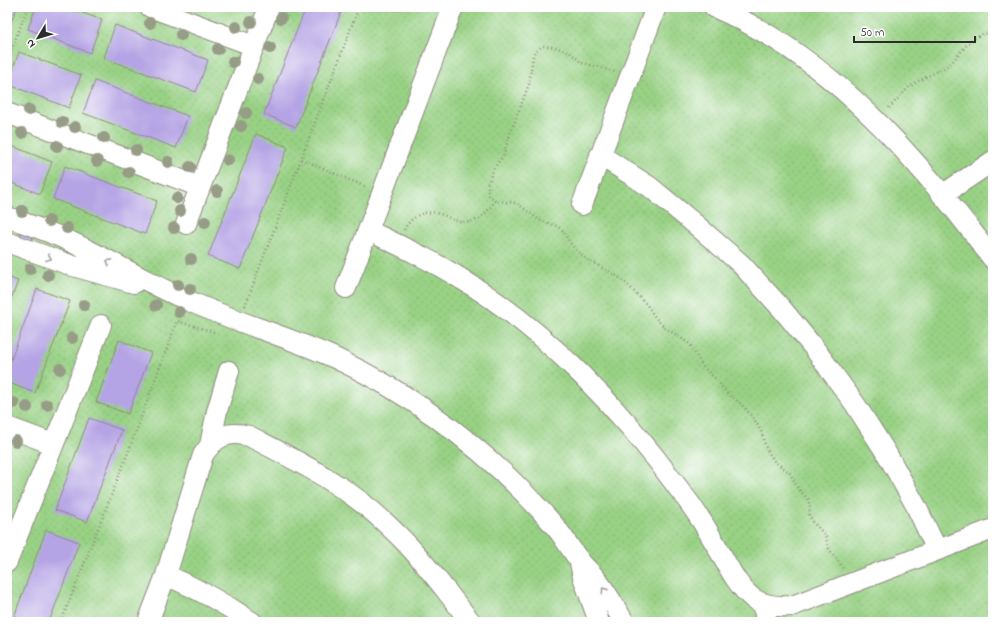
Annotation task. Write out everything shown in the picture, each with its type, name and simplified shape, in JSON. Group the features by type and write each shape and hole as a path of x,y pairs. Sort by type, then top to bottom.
{"street":[{"path":"150,7 254,46"},
{"path":"186,224 269,7"},
{"path":"346,288 369,231 453,7"},
{"path":"582,205 656,7"},
{"path":"714,7 766,32 793,50 825,75 879,124 942,195 993,259"},
{"path":"7,113 200,187"},
{"path":"600,155 650,187 696,225 741,264 782,309 814,348 855,404 879,441 916,506 937,550"},
{"path":"942,195 993,161"},
{"path":"7,217 41,229 81,246 169,292 208,309 294,341 339,360 382,383 423,408 463,437 500,468 555,526 580,561 597,580 624,622"},
{"path":"369,231 426,259 464,280 501,305 548,344 586,380 618,413 662,465 706,527 740,585 764,613 777,606 792,606 993,529"},
{"path":"7,242 99,275 169,292"},
{"path":"72,266 81,246"},
{"path":"7,562 101,325"},
{"path":"210,445 217,411 229,371"},
{"path":"7,427 53,444"},
{"path":"148,622 166,575 203,455 210,445 222,436 240,434 249,436 314,470 337,485 375,514 424,562 471,622"},
{"path":"580,561 583,578 599,622"},
{"path":"166,575 227,605 252,622"}],"path":[{"path":"7,61 28,7"},
{"path":"879,124 889,107 909,87 944,68 952,62 977,36 993,33"},
{"path":"629,79 607,69 582,63 569,52 559,48 547,45 539,48 532,56 529,84 507,142 504,155 494,168 488,183 489,195 495,201 517,203 539,220 557,226 563,231 570,243 581,255 617,276 627,284 646,304 664,327 690,344 703,368 714,377 728,394 741,404 754,418 761,431 769,453 775,462 789,472 798,488 808,499 812,521 825,534 829,550 854,582"},
{"path":"301,160 383,194"},
{"path":"397,245 406,226 412,219 420,214 430,212 439,213 454,220 468,222 481,217 495,201"}],"green space":[{"path":"7,7 993,7 993,622 7,622"}],"building":[{"path":"7,7 17,7 11,23 7,21"},
{"path":"36,7 66,7 102,20 90,53 28,29"},
{"path":"306,7 343,7 296,127 264,114"},
{"path":"115,25 208,60 196,92 104,58"},
{"path":"19,52 81,75 69,108 7,84"},
{"path":"95,81 188,116 176,148 83,113"},
{"path":"256,134 288,147 240,269 208,256"},
{"path":"7,144 52,162 40,194 7,181"},
{"path":"65,166 157,201 145,234 53,199"},
{"path":"22,232 33,237 30,245 18,240"},
{"path":"7,277 18,281 7,310"},
{"path":"37,289 70,301 35,393 7,382 7,370"},
{"path":"119,340 151,353 128,414 96,402"},
{"path":"89,418 122,430 87,522 55,510"},
{"path":"46,530 79,542 49,622 12,622"}]}
